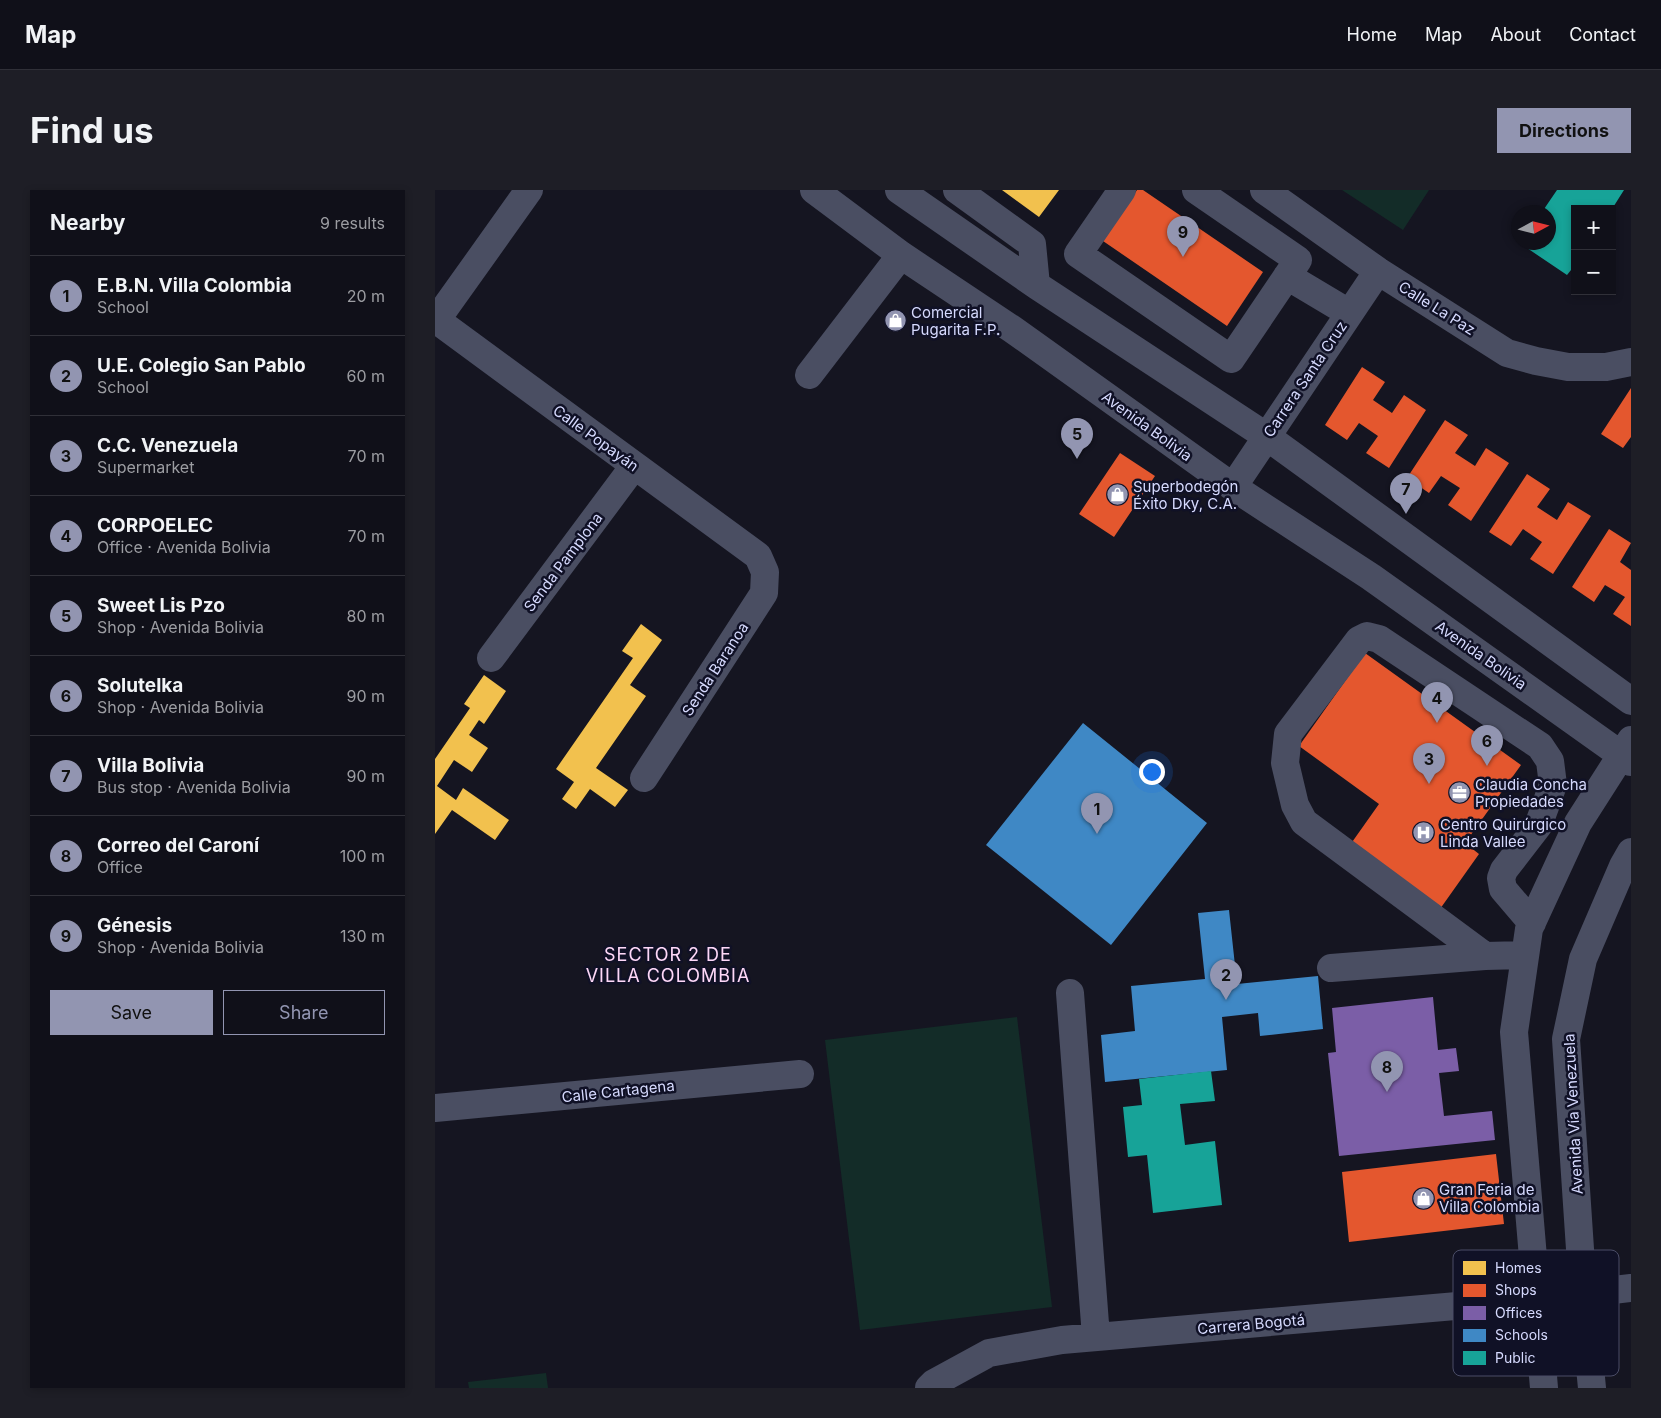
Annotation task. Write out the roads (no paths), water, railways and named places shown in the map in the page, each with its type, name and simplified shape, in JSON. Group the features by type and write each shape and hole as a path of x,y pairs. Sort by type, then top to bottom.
{"street":[{"path":"435,320 529,190"},
{"name":"Avenida Bolivia","path":"814,190 901,255 1012,330 1233,488 1371,578 1628,753"},
{"path":"899,190 1036,285 1266,436 1631,701"},
{"path":"957,190 1032,244 1036,285"},
{"path":"1122,190 1078,254 1231,359 1298,260 1196,190"},
{"name":"Calle La Paz","path":"1264,190 1377,271 1507,353 1568,367 1605,367 1631,362"},
{"path":"809,375 901,255"},
{"name":"Carrera Santa Cruz","path":"1233,488 1377,271"},
{"path":"1287,276 1349,313"},
{"name":"Calle Popayán","path":"435,320 758,556"},
{"name":"Senda Pamplona","path":"491,658 634,466"},
{"name":"Senda Baranoa","path":"644,778 764,593 765,572 758,556"},
{"path":"1485,956 1304,822 1295,805 1285,763 1288,734 1359,640 1367,636 1379,639 1540,746 1550,761 1553,785 1538,826 1504,870 1501,878 1503,888 1532,923"},
{"path":"1533,1250 1514,1032 1529,928 1578,823 1628,753"},
{"name":"Avenida Vía Venezuela","path":"1580,1250 1566,1039 1583,959 1623,866 1631,852"},
{"path":"1331,968 1485,956 1525,955"},
{"path":"1070,993 1096,1337"},
{"name":"Calle Cartagena","path":"435,1108 800,1074"},
{"name":"Carrera Bogotá","path":"929,1388 934,1383 989,1353 1062,1340 1453,1306"}],"place":[{"name":"Génesis","path":"1183,257"},
{"name":"Comercial Pugarita F.P.","path":"895,321"},
{"name":"Sweet Lis Pzo","path":"1077,459"},
{"name":"Superbodegón Éxito Dky, C.A.","path":"1117,495"},
{"name":"Villa Bolivia","path":"1406,514"},
{"name":"CORPOELEC","path":"1437,723"},
{"name":"Solutelka","path":"1487,766"},
{"name":"C.C. Venezuela","path":"1429,784"},
{"name":"Claudia Concha Propiedades","path":"1459,793"},
{"name":"Centro Quirúrgico Linda Vallee","path":"1424,833"},
{"name":"E.B.N. Villa Colombia","path":"1097,834"},
{"name":"U.E. Colegio San Pablo","path":"1226,1000"},
{"name":"Correo del Caroní","path":"1387,1092"},
{"name":"Gran Feria de Villa Colombia","path":"1423,1198"}],"district":[{"name":"SECTOR 2 DE VILLA COLOMBIA","path":"668,964"}]}
